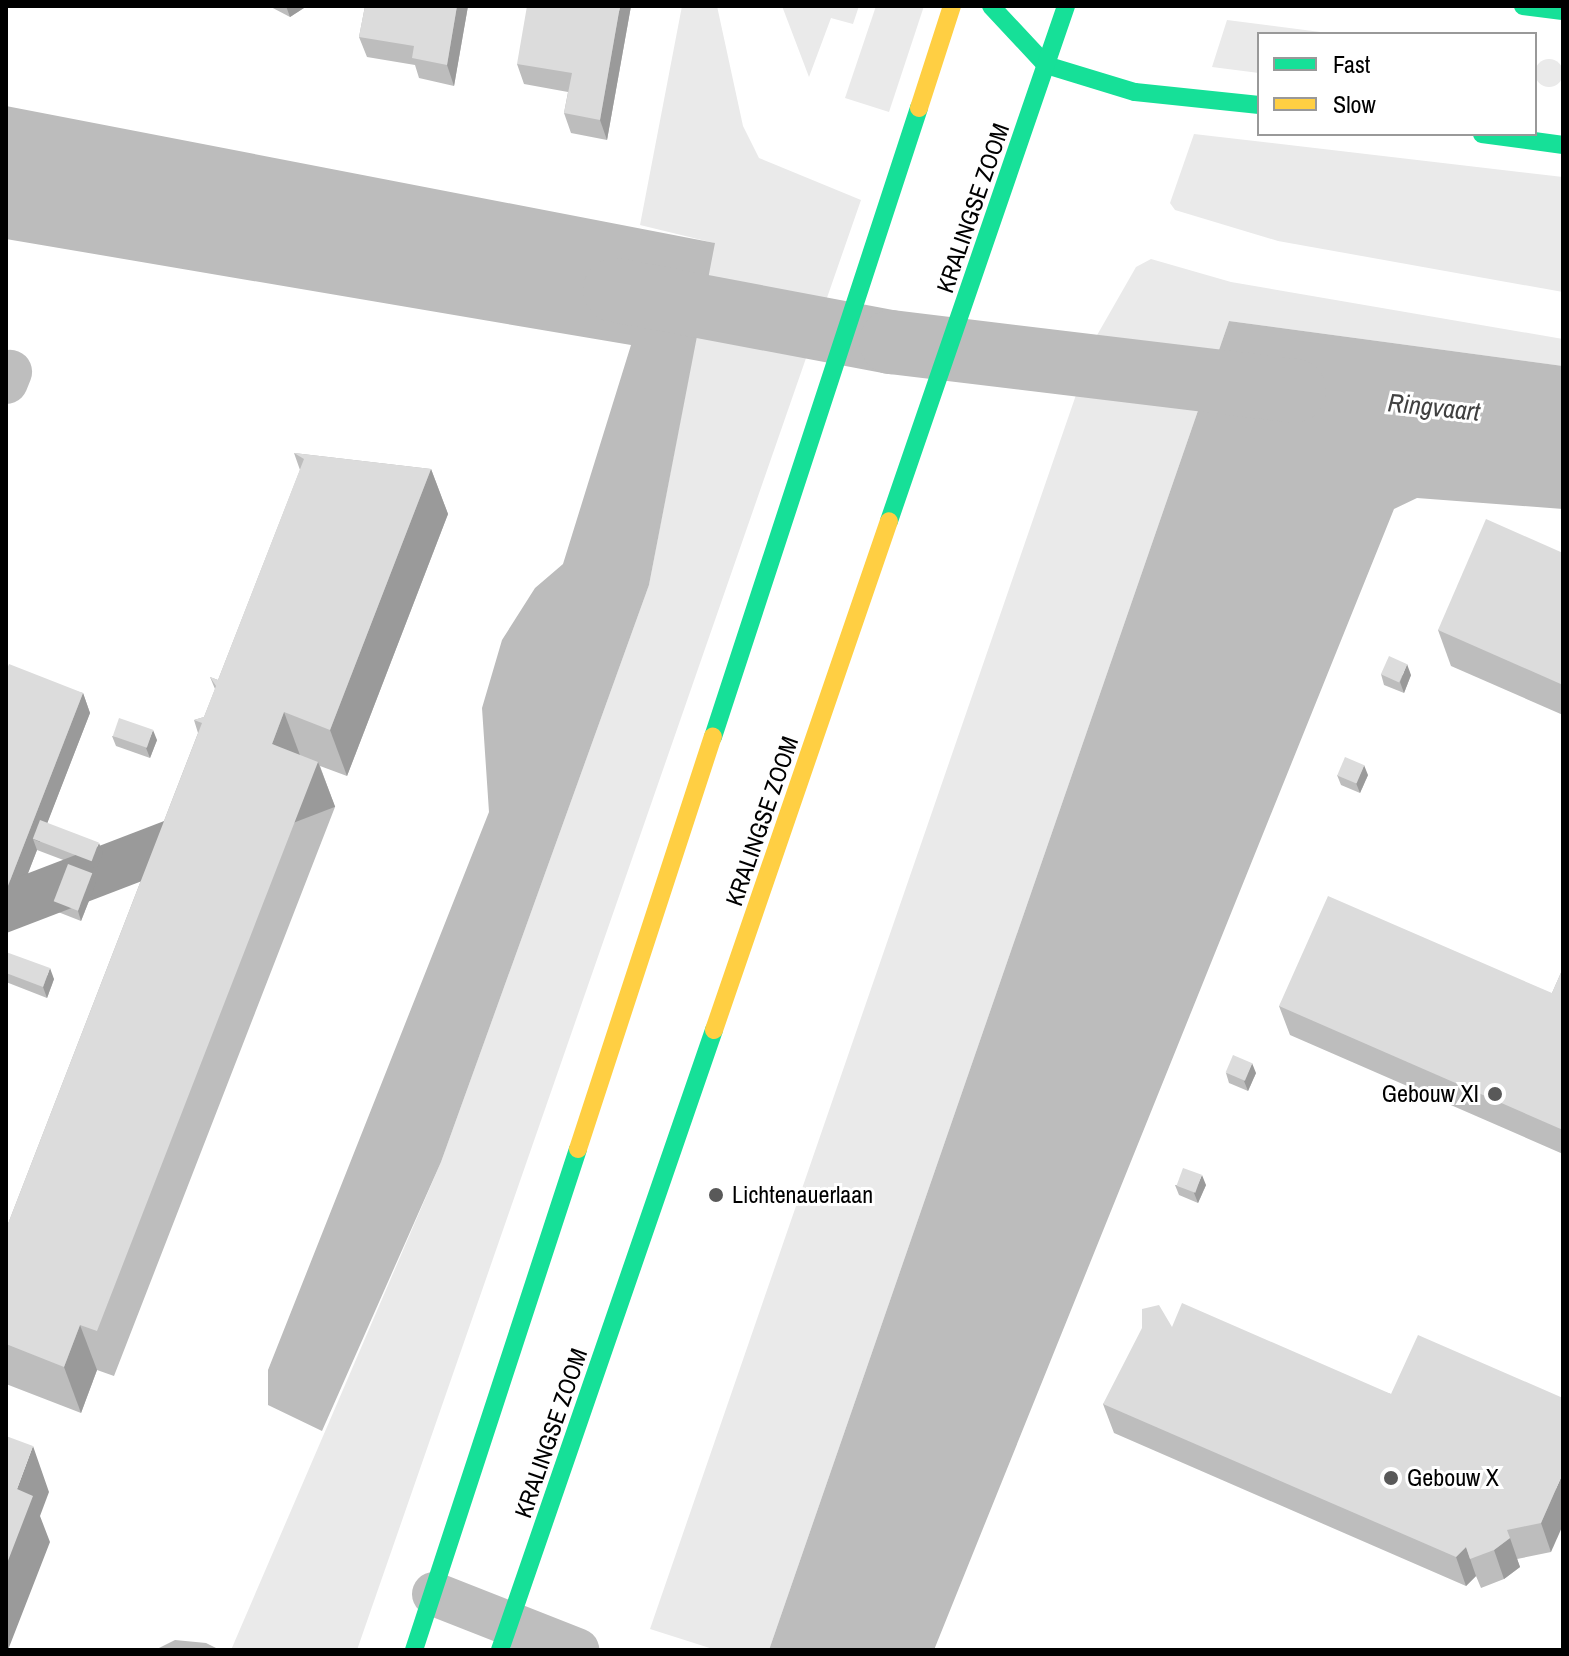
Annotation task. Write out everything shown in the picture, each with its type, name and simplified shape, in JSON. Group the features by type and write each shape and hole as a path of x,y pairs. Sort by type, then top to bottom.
{"main road":[{"path":"414,1650 952,6"},
{"path":"991,6 1046,65 1135,92 1257,105"},
{"name":"KRALINGSE ZOOM","path":"505,1637 1066,6"},
{"path":"1523,6 1563,11"},
{"path":"1497,136 1563,145"}],"street":[{"path":"434,1594 505,1637 577,1650"}],"shaded area":[{"path":"682,6 717,6 743,126 759,158 861,200 357,1650 231,1650 441,1162 649,585 714,243 640,225"},
{"path":"782,6 859,6 853,24 831,18 809,77"},
{"path":"876,6 924,6 889,112 845,98"},
{"path":"1227,20 1320,32 1257,32 1257,73 1212,67"},
{"path":"1544,60 1554,60 1562,68 1562,78 1554,86 1544,86 1537,80 1537,66"},
{"path":"1194,134 1563,177 1563,292 1278,241 1175,210 1170,203"},
{"path":"1151,259 1231,282 1563,339 1563,366 1229,321 769,1650 716,1650 650,1629 1096,337 1136,267"}],"water":[{"path":"6,106 715,243 649,585 441,1162 322,1431 268,1405 268,1370 489,812 482,708 502,640 535,588 563,564 631,345 6,239"},
{"name":"Ringvaart","path":"1229,321 1563,366 1563,509 1417,498 1394,509 934,1650 769,1650"},
{"path":"175,1640 206,1643 220,1650 155,1650"}],"building":[{"path":"365,6 457,6 447,65 412,58 414,46 359,37"},
{"path":"527,6 620,6 600,120 564,113 572,73 517,64"},
{"path":"294,453 431,469 330,730 284,712 272,744 318,762 97,1331 80,1325 64,1367 6,1344 6,1229 202,723 194,720 204,717 216,686 210,677 218,680 304,459"},
{"path":"1486,519 1563,553 1563,685 1438,630"},
{"path":"1389,656 1407,664 1399,682 1381,674"},
{"path":"9,664 83,693 6,891 6,672"},
{"path":"119,718 153,730 147,748 113,736"},
{"path":"1345,757 1364,765 1357,784 1337,775"},
{"path":"40,820 99,843 92,861 33,839"},
{"path":"68,864 92,873 78,911 54,901"},
{"name":"Gebouw XI","path":"1328,896 1552,993 1563,968 1563,1130 1279,1006"},
{"path":"6,952 50,968 43,987 6,973"},
{"path":"1233,1055 1252,1063 1245,1081 1226,1072"},
{"path":"1183,1168 1202,1175 1195,1193 1177,1186"},
{"name":"Gebouw X","path":"1182,1303 1391,1394 1418,1335 1563,1398 1563,1473 1541,1523 1507,1530 1510,1538 1494,1550 1470,1559 1466,1547 1456,1557 1103,1404 1142,1328 1142,1309 1159,1305 1172,1327"},
{"path":"6,1436 33,1446 17,1489 33,1496 6,1566"}],"waterway":[{"path":"615,290 891,342 1294,391"}],"traffic: fast":[{"path":"991,6 1046,65 1135,92 1257,105"},
{"path":"889,521 1066,6"},
{"path":"1523,6 1563,11"},
{"path":"713,737 919,108"},
{"path":"1497,136 1563,145"},
{"path":"500,1650 714,1030"},
{"path":"414,1650 578,1149"}],"traffic: slow":[{"path":"919,108 952,6"},
{"path":"714,1030 889,521"},
{"path":"578,1149 713,737"}],"place":[{"name":"Gebouw XI","path":"1495,1094"},
{"name":"Lichtenauerlaan","path":"716,1195"},
{"name":"Gebouw X","path":"1391,1478"}]}
